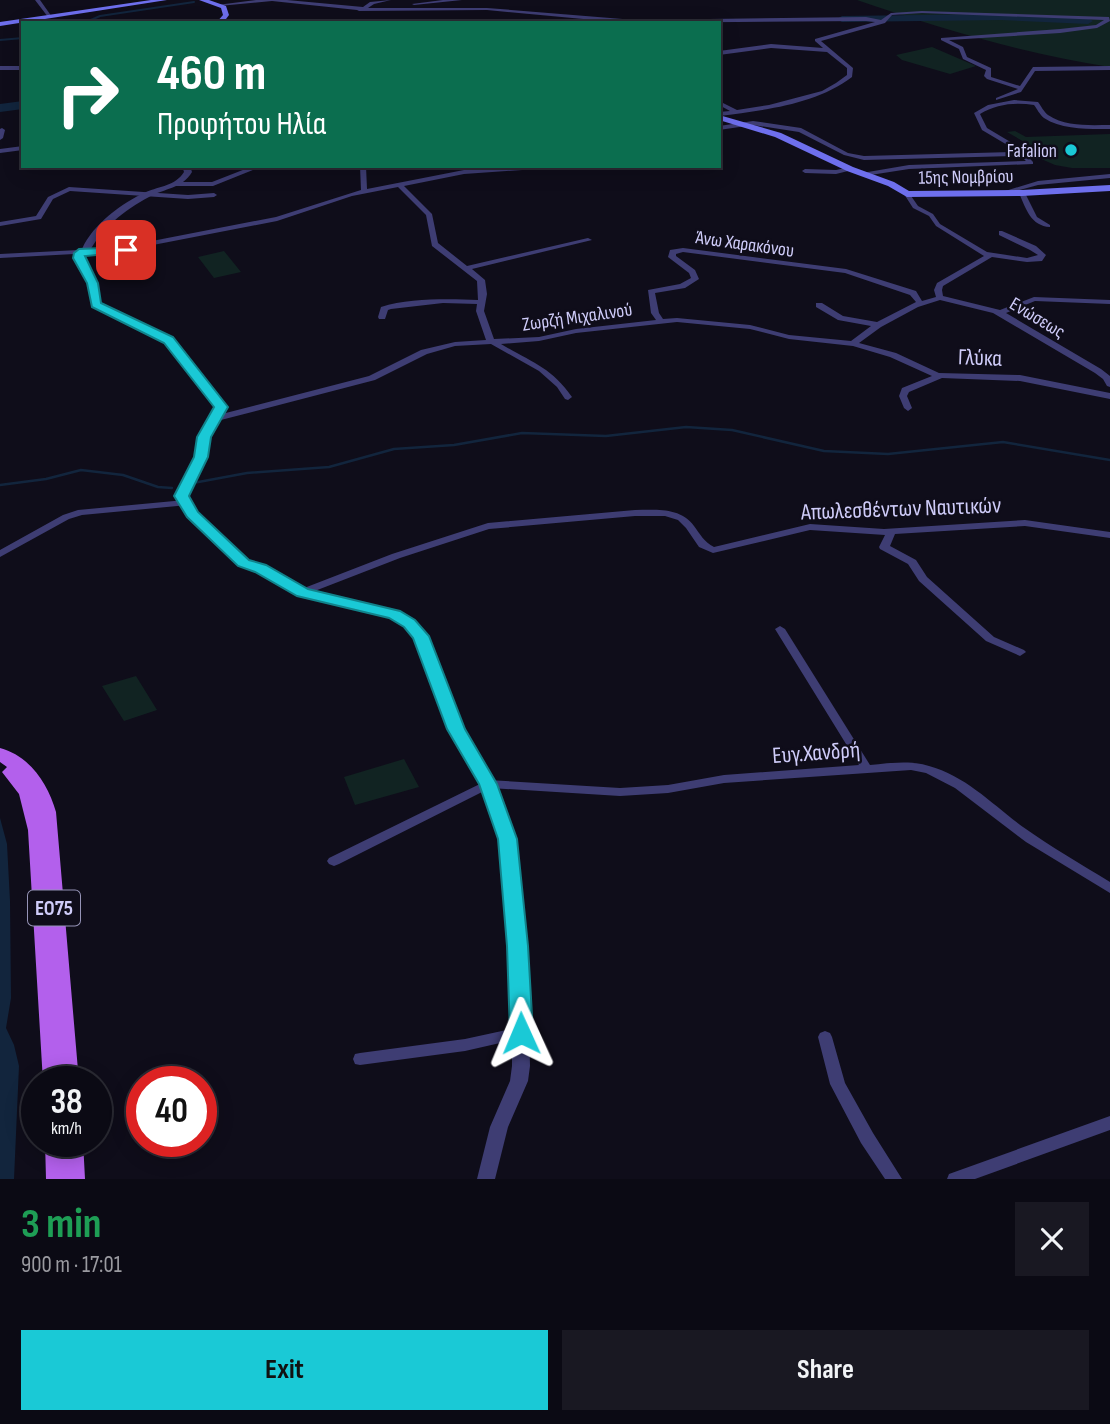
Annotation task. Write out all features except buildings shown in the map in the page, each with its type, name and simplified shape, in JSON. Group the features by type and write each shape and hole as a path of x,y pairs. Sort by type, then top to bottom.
{"main road":[{"path":"140,4 157,0"},
{"path":"0,24 164,0"},
{"path":"202,0 219,5 226,12 221,21"},
{"path":"721,117 778,135 850,169 891,184 907,194"},
{"name":"15ης Νομβρίου","path":"907,194 1022,193 1110,187"},
{"name":"ΕΟ75","path":"0,754 22,767 34,780 47,812 67,1066"},
{"name":"ΕΟ75","path":"0,765 24,785 36,814 53,1066"},
{"path":"57,1157 58,1179"},
{"path":"72,1157 73,1179"}],"street":[{"path":"37,0 50,16"},
{"path":"219,5 272,0 361,10 487,9 624,21"},
{"path":"361,10 372,3 389,0"},
{"path":"361,10 460,0"},
{"path":"721,116 805,98 843,83 850,76 850,68 817,41 820,37 885,20 894,13 1109,21"},
{"path":"712,21 885,20"},
{"path":"1021,88 989,78 989,69 966,59 961,55 961,48 943,38 1098,26 1109,21"},
{"path":"721,53 771,46 827,50"},
{"path":"993,106 990,102 1012,96 1021,88 1030,70 1039,67 1110,68"},
{"path":"0,68 21,68"},
{"path":"864,174 909,167 1031,163 1018,150 984,128 977,113 993,106 1033,103 1039,106 1045,116 1060,122 1081,127 1110,127"},
{"path":"721,104 736,112"},
{"path":"721,128 744,123 801,130 846,154 860,158 1002,155 1013,154 1018,150"},
{"path":"0,151 21,148"},
{"path":"186,168 187,176 176,184 149,194 93,234 79,258 93,283 96,305 169,340 219,402 221,411 204,437 201,457 184,489 184,503 238,559 303,592 381,610 401,617 414,627 421,636 456,729 488,784 508,839 518,946 521,1033 519,1081 499,1127 486,1179"},
{"path":"176,184 213,184 255,168"},
{"path":"363,168 364,191"},
{"path":"0,256 130,249 277,219 364,191 488,168"},
{"path":"805,172 850,169"},
{"path":"1005,192 1038,183 1110,176"},
{"path":"400,185 429,214 435,244 482,282 480,311 491,341 545,369 554,376 568,397"},
{"path":"0,224 39,218 50,198 66,189 188,197 214,195"},
{"path":"1022,193 1034,218 1048,226"},
{"path":"907,194 915,207 931,215 941,228 987,254 1035,260 1042,255 1002,233"},
{"path":"467,268 588,240"},
{"name":"Άνω Χαρακόνου","path":"660,320 655,313 651,292 682,286 695,279 692,272 672,257 673,252 684,250 837,269 913,293 920,303"},
{"path":"853,344 878,325 920,303 940,298 940,285 987,260 987,254"},
{"name":"Ενώσεως","path":"940,298 1000,313 1098,371 1110,384"},
{"path":"1000,313 1034,299 1110,302"},
{"path":"382,317 384,309 390,307 443,301 481,302"},
{"path":"819,305 841,318 878,325"},
{"name":"Ζωρζή Μιχαλινού","path":"217,418 372,377 432,348 539,339 660,320 750,327 797,338 853,344"},
{"name":"Γλύκα","path":"853,344 893,355 942,375 1020,378 1110,396"},
{"path":"908,408 903,396 905,390 942,375"},
{"path":"0,554 80,512 184,503"},
{"name":"Απωλεσθέντων Ναυτικών","path":"303,592 396,556 495,524 635,513 667,513 684,520 701,545 717,550 810,527 891,532 1025,523 1110,535"},
{"path":"891,532 884,547 912,562 923,579 990,639 1020,652"},
{"path":"780,629 867,769"},
{"name":"Ευγ.Χανδρή","path":"488,784 620,792 667,789 724,779 911,766 938,771 1029,838 1110,888"},
{"path":"334,862 488,784"},
{"path":"360,1059 465,1045 521,1033"},
{"path":"825,1037 843,1094 894,1179"},
{"path":"955,1179 1110,1123"}],"shaded area":[{"path":"857,0 1110,0 1110,67 982,39"},
{"path":"932,47 976,66 950,74 902,60 896,55"},
{"name":"Fafalion","path":"1015,131 1026,137 1110,134 1110,168 1055,165 1039,158 1026,143 1007,132"},
{"path":"224,251 241,272 214,278 198,257"},
{"path":"136,676 157,710 124,721 102,686"},
{"path":"404,759 419,787 355,805 344,777"}],"water":[{"path":"0,818 7,844 10,901 11,998 6,1028 19,1066 14,1179 0,1179"}],"waterway":[{"path":"89,21 100,16 194,2"},
{"path":"842,19 1001,17 1088,21"},
{"path":"0,40 21,38"},
{"path":"0,108 21,105"},
{"path":"193,483 247,473 329,467 394,449 454,445 522,433 606,436 686,427 732,430 824,451 888,454 1003,442 1110,460"},
{"path":"0,485 46,479 81,470 123,475 158,487 172,488"}],"place":[{"name":"Fafalion","path":"1071,150"}],"route":[{"path":"126,250 79,253 86,273 93,283 96,305 169,340 221,407 204,437 203,452 182,496 192,514 243,563 260,568 303,592 394,614 410,623 421,636 456,729 488,784 508,839 520,973 521,1033"}]}
